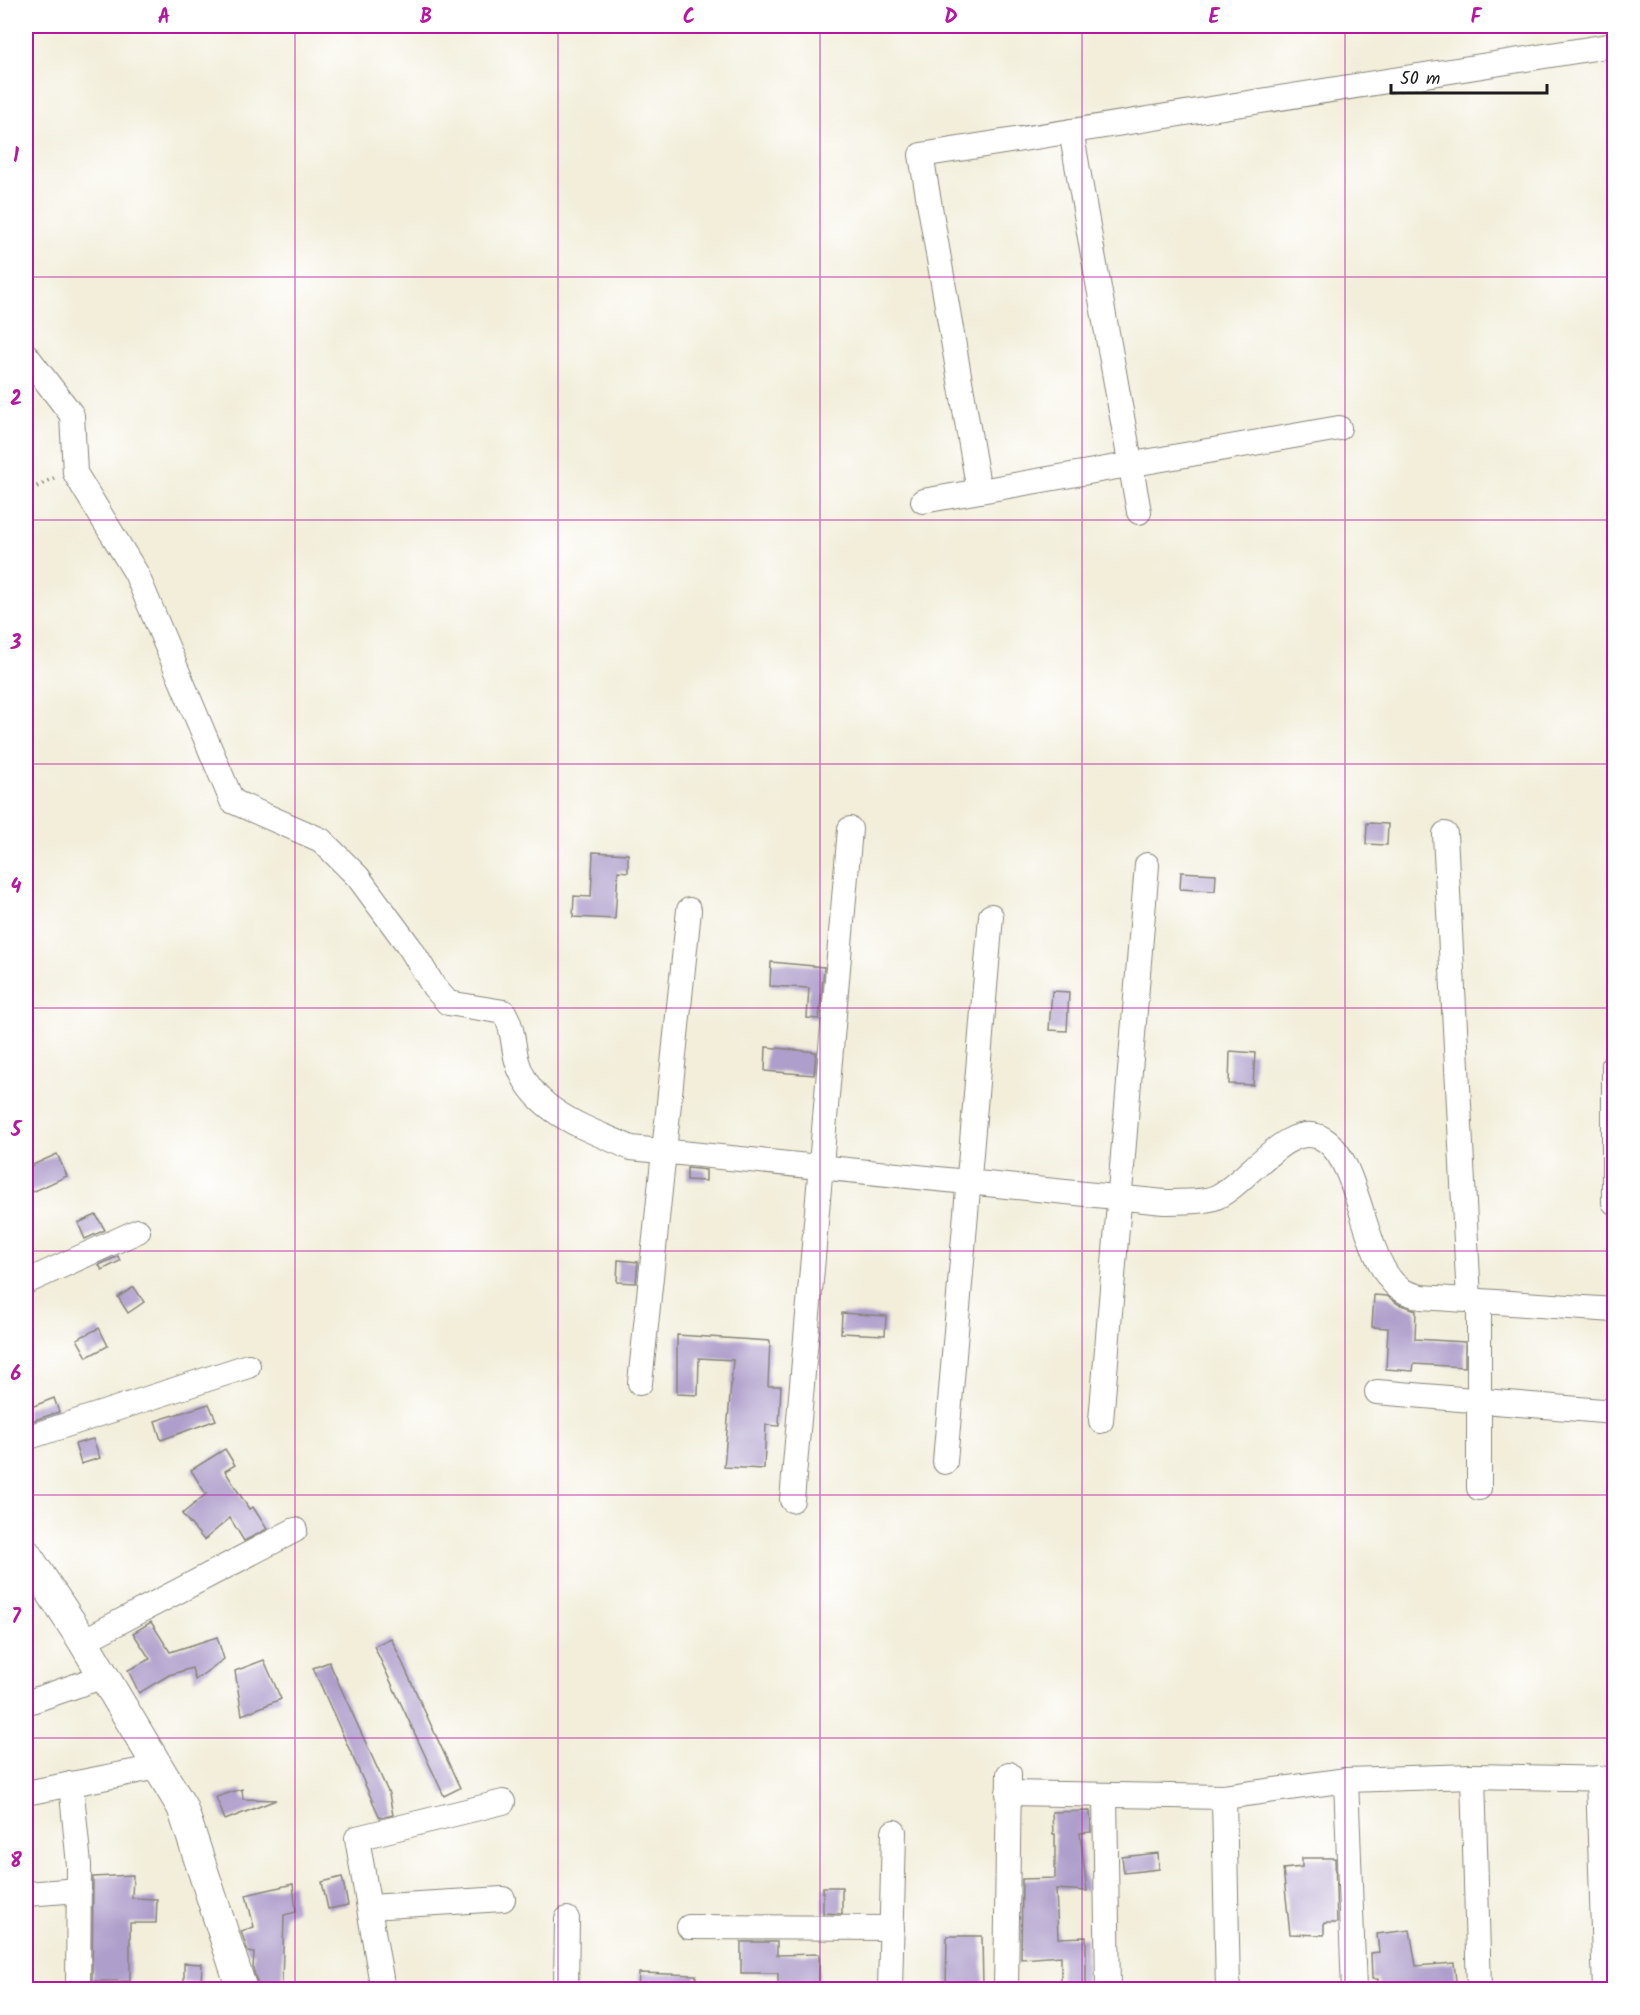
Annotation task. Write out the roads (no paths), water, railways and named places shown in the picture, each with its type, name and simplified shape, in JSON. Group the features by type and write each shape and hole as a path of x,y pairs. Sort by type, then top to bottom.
{"street":[{"path":"979,491 921,155 1614,45"},
{"path":"1071,131 1139,512"},
{"path":"26,355 72,415 75,473 136,573 232,801 321,840 358,877 411,949 434,987 448,1003 504,1012 513,1028 518,1061 530,1089 555,1113 631,1148 1164,1202 1215,1198 1291,1138 1308,1134 1325,1139 1342,1160 1378,1257 1400,1289 1422,1297 1614,1310"},
{"path":"923,501 1340,428"},
{"path":"792,1500 850,829"},
{"path":"1445,834 1474,1300 1479,1400 1479,1488"},
{"path":"1101,1421 1147,865"},
{"path":"640,1383 689,910"},
{"path":"945,1462 991,916"},
{"path":"1614,1065 1614,1202"},
{"path":"26,1282 138,1231"},
{"path":"26,1438 248,1366"},
{"path":"1377,1392 1614,1412"},
{"path":"83,1641 295,1530"},
{"path":"26,1554 83,1641 182,1807 242,1989"},
{"path":"26,1703 104,1676"},
{"path":"26,1793 158,1767"},
{"path":"1473,1776 1479,1989"},
{"path":"1006,1989 1008,1784 1104,1795 1224,1797 1346,1780 1473,1776 1606,1778 1609,1926 1605,1989"},
{"path":"1346,1780 1354,1989"},
{"path":"71,1784 79,1865 78,1989"},
{"path":"1104,1795 1108,1989"},
{"path":"1224,1797 1228,1989"},
{"path":"383,1989 357,1839 503,1802"},
{"path":"890,1989 894,1832"},
{"path":"26,1894 79,1890"},
{"path":"369,1907 503,1899"},
{"path":"566,1989 567,1919"},
{"path":"689,1927 892,1928"}]}
